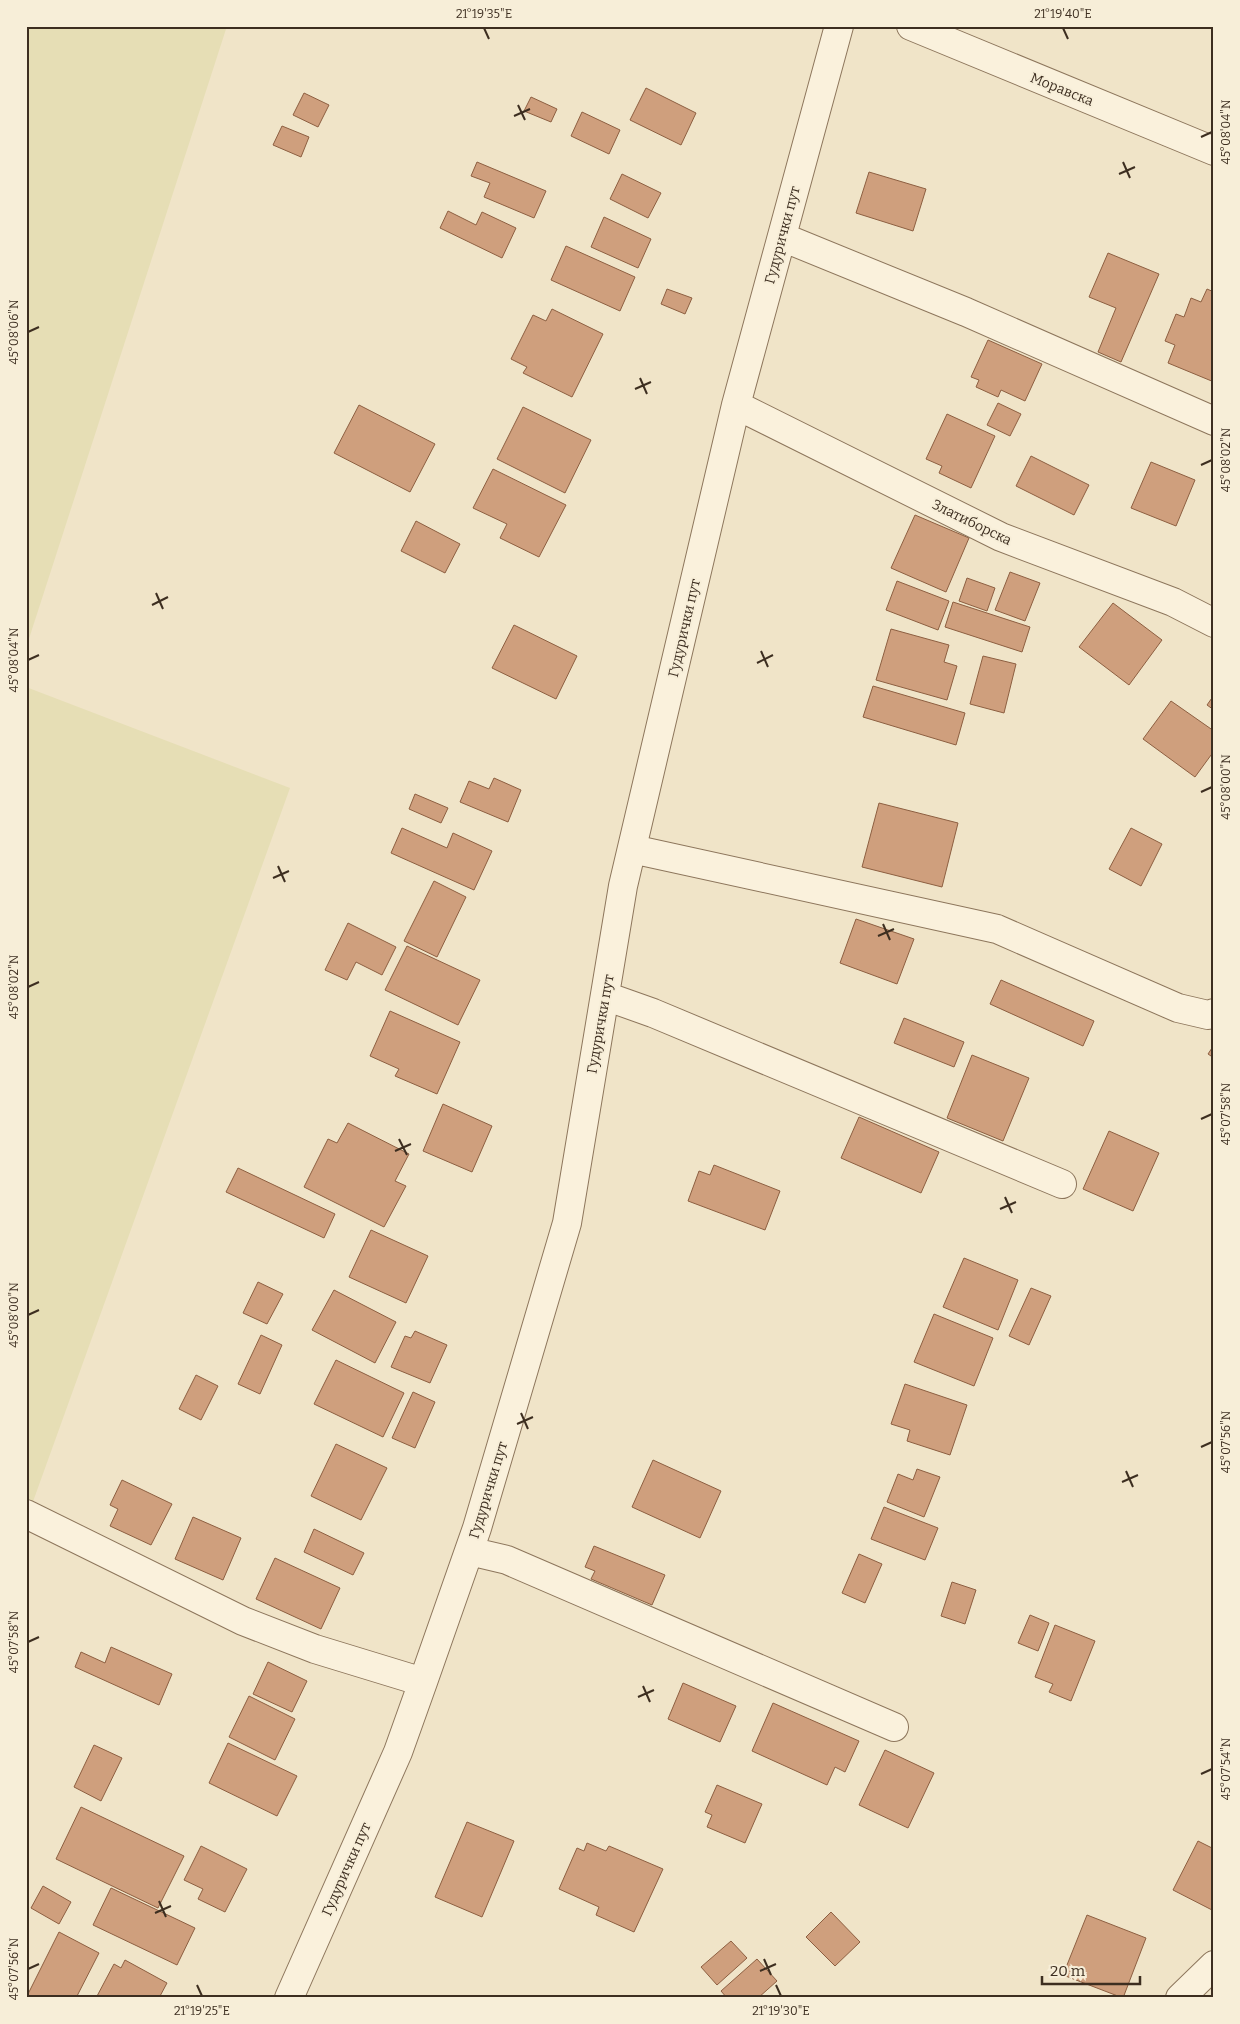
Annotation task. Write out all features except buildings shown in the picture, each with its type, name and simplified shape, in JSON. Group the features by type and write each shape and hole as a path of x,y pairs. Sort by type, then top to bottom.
{"street":[{"name":"Гудурички пут","path":"289,1998 398,1752 469,1551 567,1223 624,886 632,850 736,405 839,26"},
{"name":"Моравска","path":"911,26 1214,151"},
{"path":"782,237 966,312 1214,421"},
{"name":"Златиборска","path":"736,405 1001,537 1173,602 1214,623"},
{"path":"632,850 997,929 1178,1008 1208,1015 1214,1013"},
{"path":"605,996 653,1013 1062,1184"},
{"path":"26,1514 243,1621 315,1649 422,1682"},
{"path":"469,1551 507,1560 894,1727"},
{"path":"1180,1998 1214,1965"}],"shaded area":[{"path":"26,26 227,26 26,648"},
{"path":"26,687 290,788 26,1521"}]}
